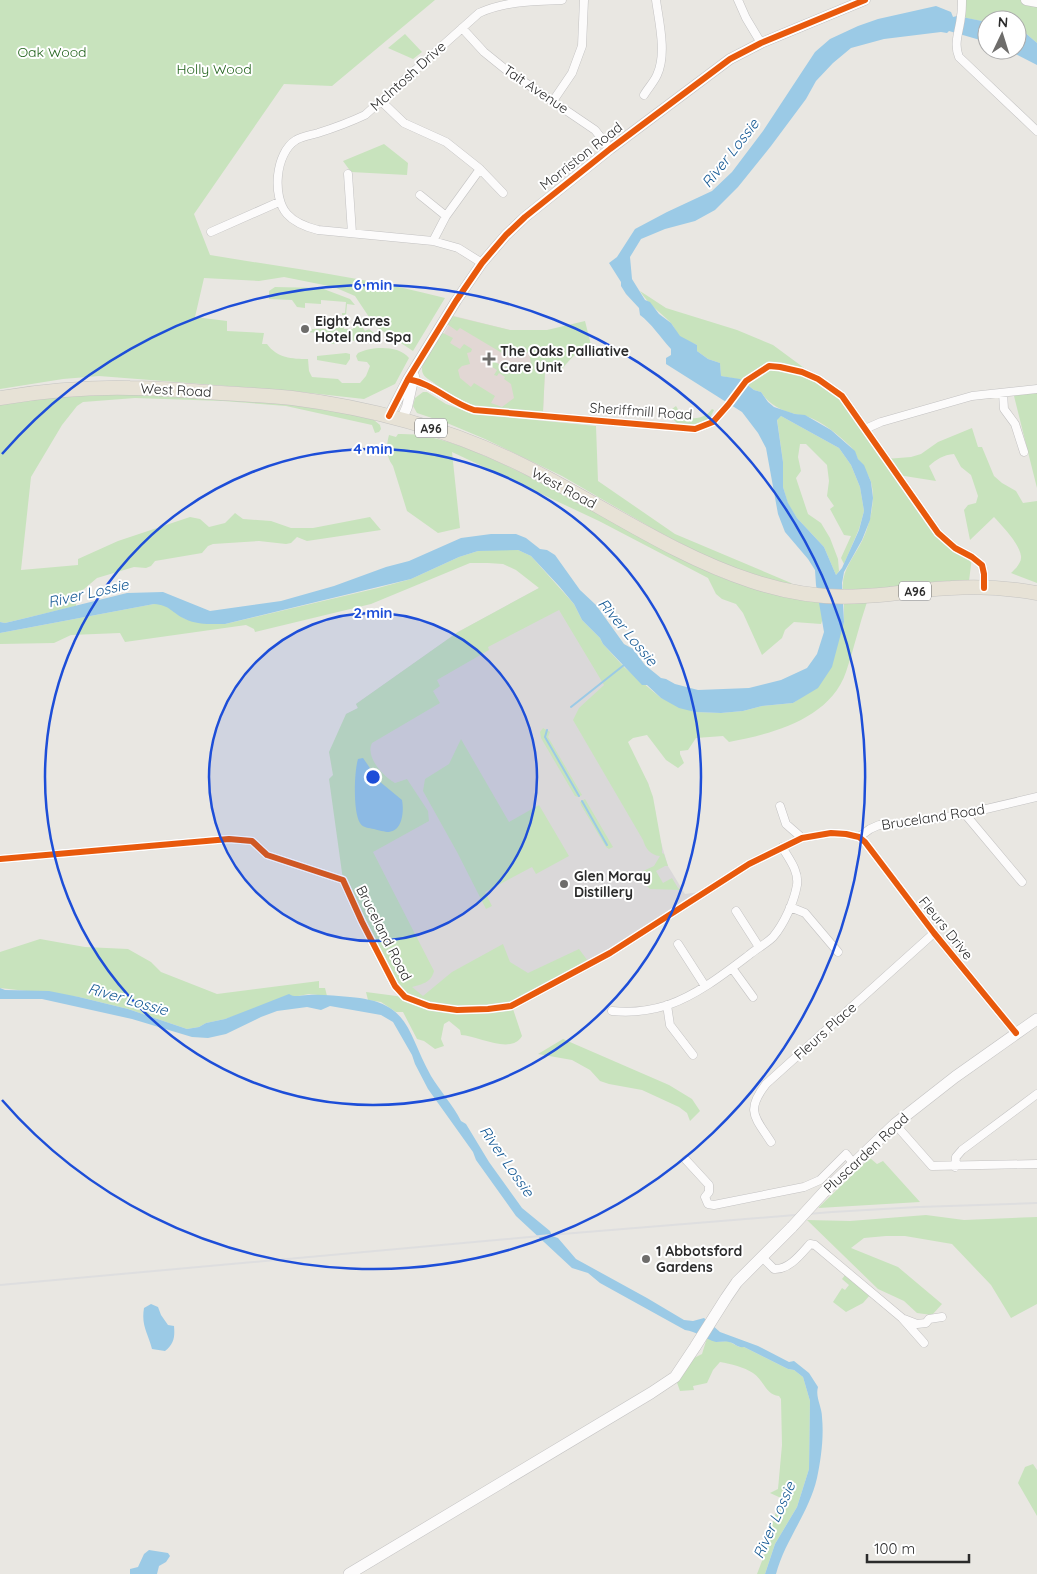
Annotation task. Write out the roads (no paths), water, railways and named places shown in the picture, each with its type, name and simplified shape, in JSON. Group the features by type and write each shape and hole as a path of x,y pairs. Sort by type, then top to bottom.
{"highway":[{"name":"West Road","path":"0,398 84,388 132,388 292,398 395,418 450,434 520,464 703,562 752,581 788,591 846,597 951,587 1037,593"}],"main road":[{"name":"Pluscarden Road","path":"349,1574 651,1393 674,1377 737,1282 853,1163 895,1124 1016,1032 1037,1019"}],"street":[{"name":"McIntosh Drive","path":"279,202 278,179 280,161 295,140 345,124 365,115 479,13 503,4 562,0"},
{"path":"553,101 572,73 582,46 584,0"},
{"path":"644,95 657,75 661,62 662,37 656,0"},
{"path":"738,0 746,18 762,43"},
{"name":"Morriston Road","path":"395,418 417,365 456,301 482,263 506,235 525,217 610,149 730,59 762,43 865,0"},
{"path":"962,0 961,17 956,35 959,57 1037,131"},
{"path":"1026,0 1037,2"},
{"name":"Tait Avenue","path":"462,28 484,52 498,63 595,130 610,149"},
{"path":"380,101 404,123 446,142 480,169 503,193"},
{"path":"433,241 446,216 480,169"},
{"path":"348,174 352,233"},
{"path":"420,195 446,216"},
{"path":"211,232 279,202 287,214 309,228 433,241 458,248 482,263"},
{"name":"Sheriffmill Road","path":"411,379 429,385 454,402 474,410 691,429 712,422 746,381 769,366 780,367 810,376 818,379 842,396 938,533 954,548 972,557 982,565 984,588"},
{"path":"865,430 881,422 952,400 1037,389"},
{"path":"1003,393 1004,409 1015,424 1024,452"},
{"name":"Bruceland Road","path":"0,859 229,839 252,841 267,855 342,880 395,986 405,997 429,1006 457,1010 488,1009 512,1006 610,953 749,864 802,838 831,833 846,834 859,838 870,829 879,825 965,814 1037,797"},
{"path":"780,806 786,824 802,838"},
{"path":"965,814 1022,882"},
{"name":"Fleurs Drive","path":"859,838 865,842 934,933 1016,1032"},
{"path":"612,1011 634,1013 667,1005 689,996 732,968 772,937 790,907 797,884 795,870 782,847"},
{"path":"790,907 805,913 838,952"},
{"path":"736,911 759,947"},
{"name":"Fleurs Place","path":"771,1142 755,1117 753,1106 756,1096 766,1084 934,933"},
{"path":"678,944 705,986"},
{"path":"732,968 753,997"},
{"path":"667,1005 670,1025 693,1055"},
{"path":"955,1167 956,1157 962,1150 1037,1094"},
{"path":"895,1124 932,1166 1037,1164"},
{"path":"686,1160 709,1185 705,1197 708,1204 714,1205 804,1187 820,1180 846,1154 853,1163"},
{"path":"762,1257 774,1269 782,1269 799,1256 810,1244 815,1245 902,1318 924,1343"},
{"path":"902,1318 917,1324 926,1324 928,1319 942,1317"}],"water":[{"path":"936,6 951,12 953,17 977,20 977,39 949,31 947,33 941,32 884,39 851,48 816,81 806,99 771,146 738,187 715,210 695,221 665,229 641,239 630,257 632,279 645,300 650,302 659,314 671,323 680,336 697,345 697,351 708,359 720,363 721,376 740,379 754,390 761,392 774,407 795,414 805,415 831,430 855,451 858,459 864,465 871,482 873,498 870,520 862,540 844,572 842,583 844,622 832,667 818,688 793,703 762,706 743,711 721,713 695,712 679,708 661,698 647,685 642,685 582,620 574,604 559,586 531,556 518,550 478,551 459,557 411,579 225,624 205,624 190,621 164,606 154,604 0,633 0,622 5,623 127,593 163,592 210,611 281,601 409,561 461,538 491,534 516,534 526,538 540,549 547,550 555,555 580,590 596,605 624,644 633,649 645,665 661,678 698,690 749,688 781,680 807,668 817,654 824,632 815,570 785,532 778,514 766,448 758,433 742,412 666,364 666,358 671,355 671,349 640,315 639,308 626,294 609,263 617,257 635,229 712,191 732,172 763,131 815,52 830,39 878,19","holes":["781,416 839,448 851,465 860,487 864,511 859,530 842,568 836,575 824,547 797,518 788,503 783,487 783,462 777,420"]},
{"path":"1027,34 1037,43 1037,65 1027,60"},
{"path":"363,758 379,781 402,800 403,809 400,824 394,831 387,832 368,828 360,823 356,810 355,782 358,759"},
{"path":"0,988 5,990 49,991 79,997 128,1009 187,1029 225,1019 289,994 296,996 329,995 370,1000 385,1005 396,1012 404,1021 431,1076 461,1121 466,1124 489,1162 522,1208 550,1231 552,1236 558,1238 576,1259 684,1320 693,1321 704,1318 720,1332 758,1346 789,1362 794,1361 809,1373 818,1387 817,1394 822,1413 820,1463 813,1491 785,1550 776,1574 765,1574 775,1544 797,1507 809,1469 810,1401 803,1377 794,1370 788,1369 744,1347 727,1342 716,1342 685,1330 600,1283 588,1273 572,1268 516,1216 428,1089 412,1055 393,1022 381,1015 330,1006 321,1010 307,1007 277,1011 226,1034 208,1038 192,1037 132,1019 42,999 0,999"},
{"path":"151,1304 158,1307 168,1325 174,1326 173,1340 165,1351 152,1349 145,1329 143,1320 144,1308"},
{"path":"149,1550 168,1553 170,1556 166,1562 159,1566 157,1574 130,1574 130,1569 138,1567 144,1554"}],"waterway":[{"path":"571,707 624,665"},
{"path":"547,730 545,737 579,796"},
{"path":"582,801 607,845"}],"railway":[{"path":"0,1285 562,1234 832,1212 1037,1203"}],"place":[{"name":"Eight Acres Hotel and Spa","path":"305,329"},
{"name":"The Oaks Palliative Care Unit","path":"489,359"},
{"name":"Glen Moray Distillery","path":"564,884"},
{"name":"1 Abbotsford Gardens","path":"646,1259"}],"park label":[{"name":"Oak Wood","path":"52,52"},
{"name":"Holly Wood","path":"214,69"}],"water label":[{"name":"River Lossie","path":"730,153"},
{"name":"River Lossie","path":"88,593"},
{"name":"River Lossie","path":"628,632"},
{"name":"River Lossie","path":"128,999"},
{"name":"River Lossie","path":"507,1161"},
{"name":"River Lossie","path":"774,1520"}]}
